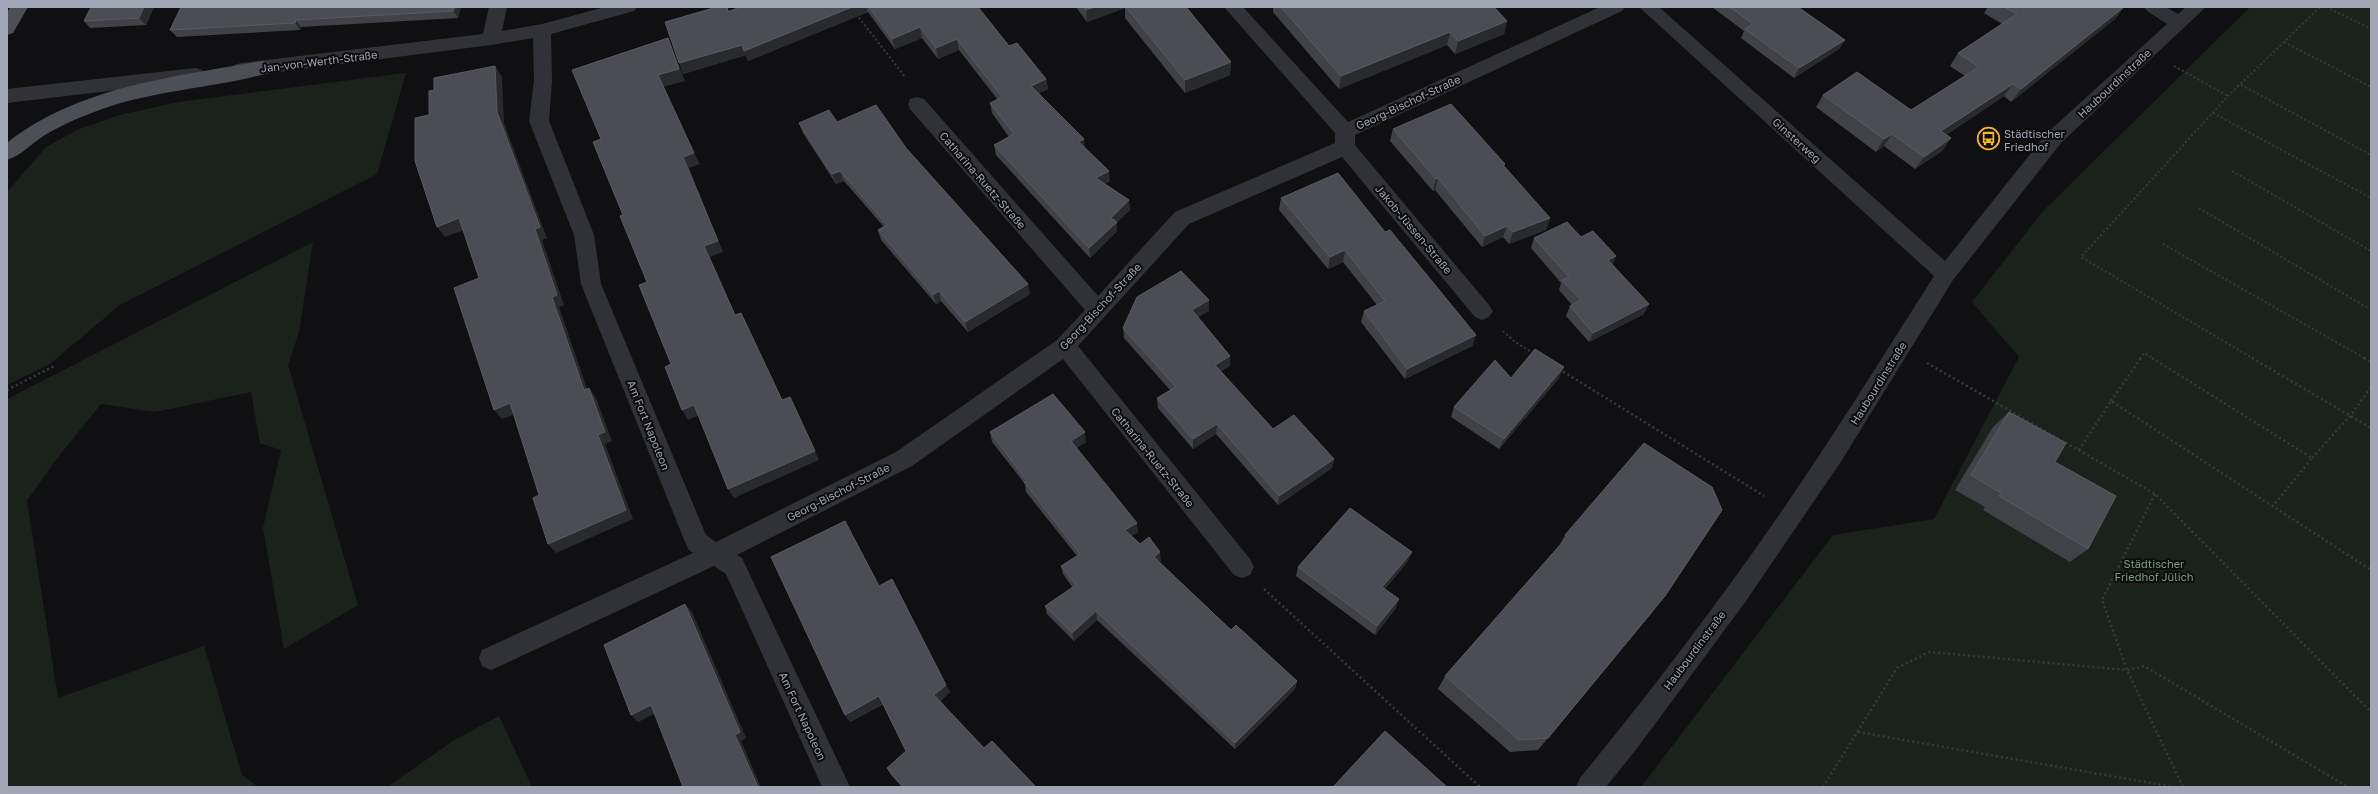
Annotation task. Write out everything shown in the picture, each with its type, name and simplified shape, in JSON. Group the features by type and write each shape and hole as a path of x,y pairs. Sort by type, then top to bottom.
{"main road":[{"path":"7,153 46,125 89,106 127,94 262,68"}],"street":[{"path":"491,39 498,7"},
{"name":"Jan-von-Werth-Straße","path":"7,96 262,68 491,39 542,30 628,7"},
{"name":"Jakob-Jüssen-Straße","path":"1233,7 1345,139 1482,311"},
{"name":"Georg-Bischof-Straße","path":"491,658 715,554 904,459 1065,346 1097,309 1182,218 1616,7"},
{"name":"Ginsterweg","path":"1648,7 1946,274"},
{"path":"2153,7 2178,23"},
{"name":"Haubourdinstraße","path":"1589,787 1629,738 1732,599 1834,453 1946,274 2054,138 2197,7"},
{"name":"Am Fort Napoleon","path":"542,30 543,81 539,121 584,235 591,284 696,542 734,566 830,777 837,787"},
{"name":"Catharina-Ruetz-Straße","path":"917,104 1097,309"},
{"name":"Catharina-Ruetz-Straße","path":"1065,346 1242,567"}],"path":[{"path":"2320,7 2228,96 2081,256 2371,428"},
{"path":"2326,7 2371,29"},
{"path":"856,13 910,84 917,104"},
{"path":"2284,42 2371,87"},
{"path":"2147,52 2228,96"},
{"path":"2240,85 2371,155"},
{"path":"2213,113 2371,198"},
{"path":"2232,171 2371,251"},
{"path":"2199,208 2371,310"},
{"path":"2163,244 2371,362"},
{"path":"1482,311 1514,342 1542,358"},
{"path":"1900,348 2155,494 2371,712"},
{"path":"2079,450 2144,353 2312,458"},
{"path":"7,390 56,365"},
{"path":"1555,367 1792,513"},
{"path":"2273,506 2312,458 2351,415 2371,387"},
{"path":"2111,401 2371,570"},
{"path":"2155,494 2102,600 2127,670 2183,787"},
{"path":"1242,567 1480,787"},
{"path":"1823,787 1897,668 1929,652 2127,670 2144,666 2348,787"},
{"path":"1858,732 2174,787"}],"green space":[{"name":"Städtischer Friedhof Jülich","path":"2250,7 2371,7 2371,787 1641,787 1833,535 1934,519 2019,357 1972,302 2043,211"},
{"path":"406,73 377,174 120,305 50,364 7,385 7,192 46,147 79,129 120,115 178,102"},
{"path":"313,242 299,332 288,365 358,605 284,649 263,528 281,450 260,443 251,392 155,412 101,404 55,461 27,501 58,698 204,646 242,775 258,787 7,787 7,399"},
{"path":"499,716 532,787 387,787 456,739"}],"building":[{"path":"91,7 144,7 139,18 84,21"},
{"path":"181,7 455,7 453,11 296,20 295,23 170,30"},
{"path":"717,7 727,7 728,12 740,7 852,7 744,51 742,45 679,63 665,22"},
{"path":"869,7 978,7 1009,46 1017,43 1046,79 1031,86 1084,139 1079,142 1109,171 1096,178 1129,200 1111,218 1117,222 1089,248 994,145 1014,134 990,103 1002,97 957,39 936,48 920,27 892,39"},
{"path":"1083,7 1095,7 1086,10"},
{"path":"1126,7 1186,7 1231,62 1185,80"},
{"path":"1281,7 1494,7 1507,21 1458,41 1450,32 1341,76"},
{"path":"1730,7 1798,7 1845,40 1799,68 1745,29 1753,24"},
{"path":"2005,7 2124,7 2021,89 2013,84 1941,131 1951,138 1924,157 1892,134 1884,139 1823,95 1857,72 1911,110 1979,67 1958,53 2017,14"},
{"path":"668,38 679,69 658,75 694,153 683,157 718,241 704,246 735,315 741,313 782,400 790,397 815,451 728,489 694,405 682,410 665,367 671,364 639,285 647,282 620,216 623,215 593,142 601,139 572,70"},
{"path":"495,66 497,112 540,227 535,229 557,295 552,297 584,390 589,388 605,432 598,435 626,510 548,544 533,498 539,495 510,403 494,410 454,288 479,278 459,218 437,227 415,161 415,118 429,115 429,91 434,90 434,78"},
{"path":"1451,104 1505,164 1503,165 1550,218 1513,232 1507,226 1485,236 1438,178 1436,179 1393,129"},
{"path":"876,105 906,148 1028,284 965,322 939,291 933,295 878,230 887,225 840,171 832,174 799,123 829,110 837,122"},
{"path":"1338,173 1385,232 1390,230 1476,335 1407,369 1364,311 1385,301 1345,250 1330,257 1281,198"},
{"path":"1567,222 1581,237 1593,231 1616,256 1608,260 1649,304 1593,333 1570,306 1581,300 1562,280 1569,277 1534,238"},
{"path":"1181,271 1209,300 1192,310 1230,356 1215,365 1273,429 1294,415 1334,459 1279,496 1217,424 1193,439 1157,398 1176,387 1123,328 1137,297"},
{"path":"1535,349 1564,367 1504,439 1454,407 1495,360 1511,378"},
{"path":"1053,394 1085,432 1071,441 1137,523 1125,530 1140,544 1149,537 1160,552 1154,557 1231,630 1236,625 1297,681 1235,743 1096,611 1072,633 1045,606 1076,585 1061,566 1080,554 1024,482 1027,481 990,432"},
{"path":"2009,412 2066,443 2055,462 2116,496 2088,549 1999,496 2001,493 1971,475"},
{"path":"1644,443 1712,487 1722,510 1665,596 1548,738 1519,740 1445,676 1567,537 1565,535"},
{"path":"1350,508 1412,552 1382,587 1399,599 1377,626 1298,567"},
{"path":"845,521 879,586 892,579 946,685 934,695 984,748 992,741 1036,787 903,787 887,768 906,751 879,696 845,715 771,557"},
{"path":"685,604 740,732 735,735 758,787 683,787 651,705 631,715 604,645"},
{"path":"1385,731 1447,787 1333,787"}],"place":[{"name":"Städtischer Friedhof","path":"1988,139"}]}
